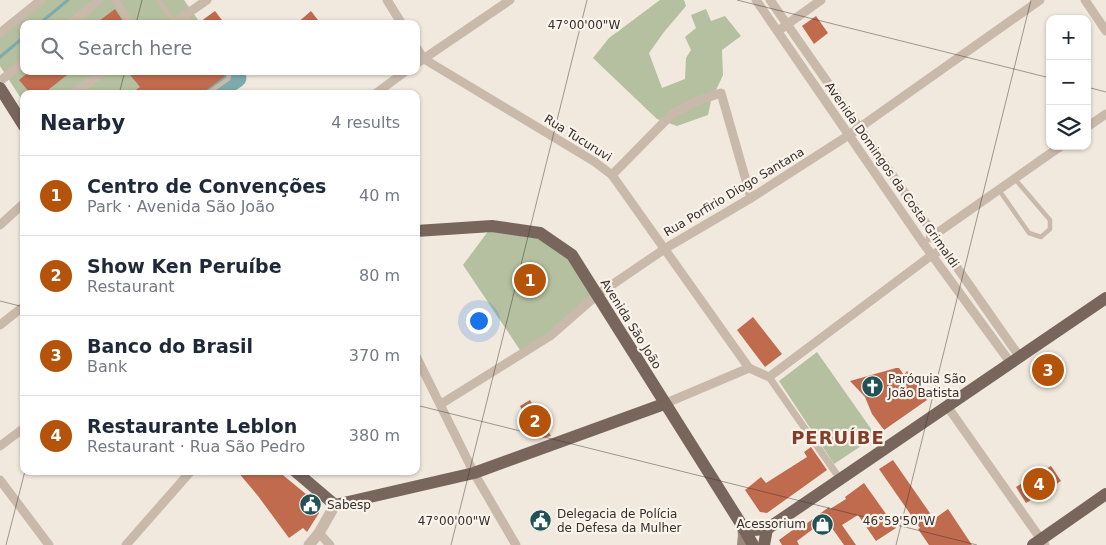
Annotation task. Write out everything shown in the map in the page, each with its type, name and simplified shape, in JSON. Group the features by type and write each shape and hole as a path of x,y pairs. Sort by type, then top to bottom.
{"main road":[{"path":"0,88 20,120"},
{"name":"Avenida São João","path":"420,231 492,226 540,234 572,255 753,545"},
{"path":"743,545 743,527 753,530 767,529 1106,298"},
{"path":"300,475 335,505 474,473 664,404"},
{"path":"1039,543 1106,494"},
{"path":"764,545 767,529"}],"street":[{"path":"0,33 41,0"},
{"path":"75,20 99,0"},
{"path":"116,0 129,20"},
{"path":"178,20 206,0"},
{"path":"387,0 400,20"},
{"path":"420,61 510,0"},
{"name":"Avenida Domingos da Costa Grimaldi","path":"756,0 923,243 1015,359"},
{"name":"Avenida Domingos da Costa Grimaldi","path":"770,0 943,248 1015,359"},
{"path":"778,31 821,0"},
{"name":"Rua Porfirio Diogo Santana","path":"440,404 550,336 597,295 666,248 750,198 860,128 1040,0"},
{"path":"1085,0 1106,31"},
{"name":"Rua Tucuruvi","path":"420,61 595,162 612,175 666,248 749,368"},
{"path":"0,81 20,65"},
{"path":"78,90 98,75"},
{"path":"380,90 400,75"},
{"path":"612,175 672,114 696,101 721,93 750,198"},
{"path":"1091,124 1106,114"},
{"path":"923,243 1055,150"},
{"path":"0,225 20,208"},
{"path":"769,377 943,248"},
{"path":"0,325 20,309"},
{"path":"420,364 474,473 516,545"},
{"path":"664,404 749,368 769,377 840,479"},
{"path":"947,406 1039,543"},
{"path":"0,446 20,431"},
{"path":"126,545 187,475"},
{"path":"0,480 49,545"},
{"path":"309,545 319,534 335,505"},
{"path":"319,534 330,545"}],"lane":[{"path":"158,0 172,20"},
{"path":"185,15 188,20"},
{"path":"213,90 228,79 229,75"},
{"path":"999,190 1029,233 1041,237 1050,229 1050,220 1015,179"}],"green space":[{"path":"45,0 184,0 198,20 20,20 20,75 238,75 243,82 230,90 20,90 20,97 0,66 0,34"},
{"path":"660,0 684,0 686,6 649,53 662,88 685,79 686,58 691,50 685,37 696,28 691,15 706,9 711,21 725,16 741,36 722,50 723,75 711,101 708,115 677,126 657,119 593,58 609,38"},
{"path":"492,226 540,233 572,255 597,295 522,353 463,265"},
{"path":"817,352 876,436 834,464 779,381"}],"building":[{"path":"115,9 122,20 100,20"},
{"path":"215,11 222,20 203,20"},
{"path":"311,11 318,20 301,20"},
{"path":"816,16 828,33 814,44 802,26"},
{"path":"25,75 67,75 48,90 28,90 19,80"},
{"path":"130,75 225,76 206,90 136,90 140,87"},
{"path":"753,317 782,354 765,367 737,330"},
{"path":"899,368 904,375 907,371 927,400 884,430 872,414 865,397 850,381"},
{"path":"530,400 551,436 538,439 520,406"},
{"path":"811,447 827,470 767,513 760,512 745,490 761,477 766,483 807,457 804,452"},
{"path":"893,460 934,519 948,509 972,545 929,545 918,529 920,528 879,469"},
{"path":"1051,466 1061,481 1026,503 1016,487"},
{"path":"240,475 283,475 318,504 319,513 307,532 303,528 289,538"},
{"path":"864,483 896,528 876,541 858,515 842,525 856,545 844,545 832,528 823,534 817,526 797,541 799,545 782,545 779,540 805,521 806,524 829,507 830,509 846,499 845,497"}],"waterway":[{"path":"44,20 68,0"},
{"path":"0,57 20,40"},
{"path":"220,90 237,78"}],"place":[{"name":"Centro de Convenções","path":"530,280"},
{"name":"Banco do Brasil","path":"1048,370"},
{"name":"Paróquia São João Batista","path":"872,386"},
{"name":"Show Ken Peruíbe","path":"535,421"},
{"name":"Restaurante Leblon","path":"1039,484"},
{"name":"Sabesp","path":"311,505"},
{"name":"Delegacia de Polícia de Defesa da Mulher","path":"541,521"},
{"name":"Acessorium","path":"822,524"}],"district":[{"name":"PERUÍBE","path":"838,438"}]}
